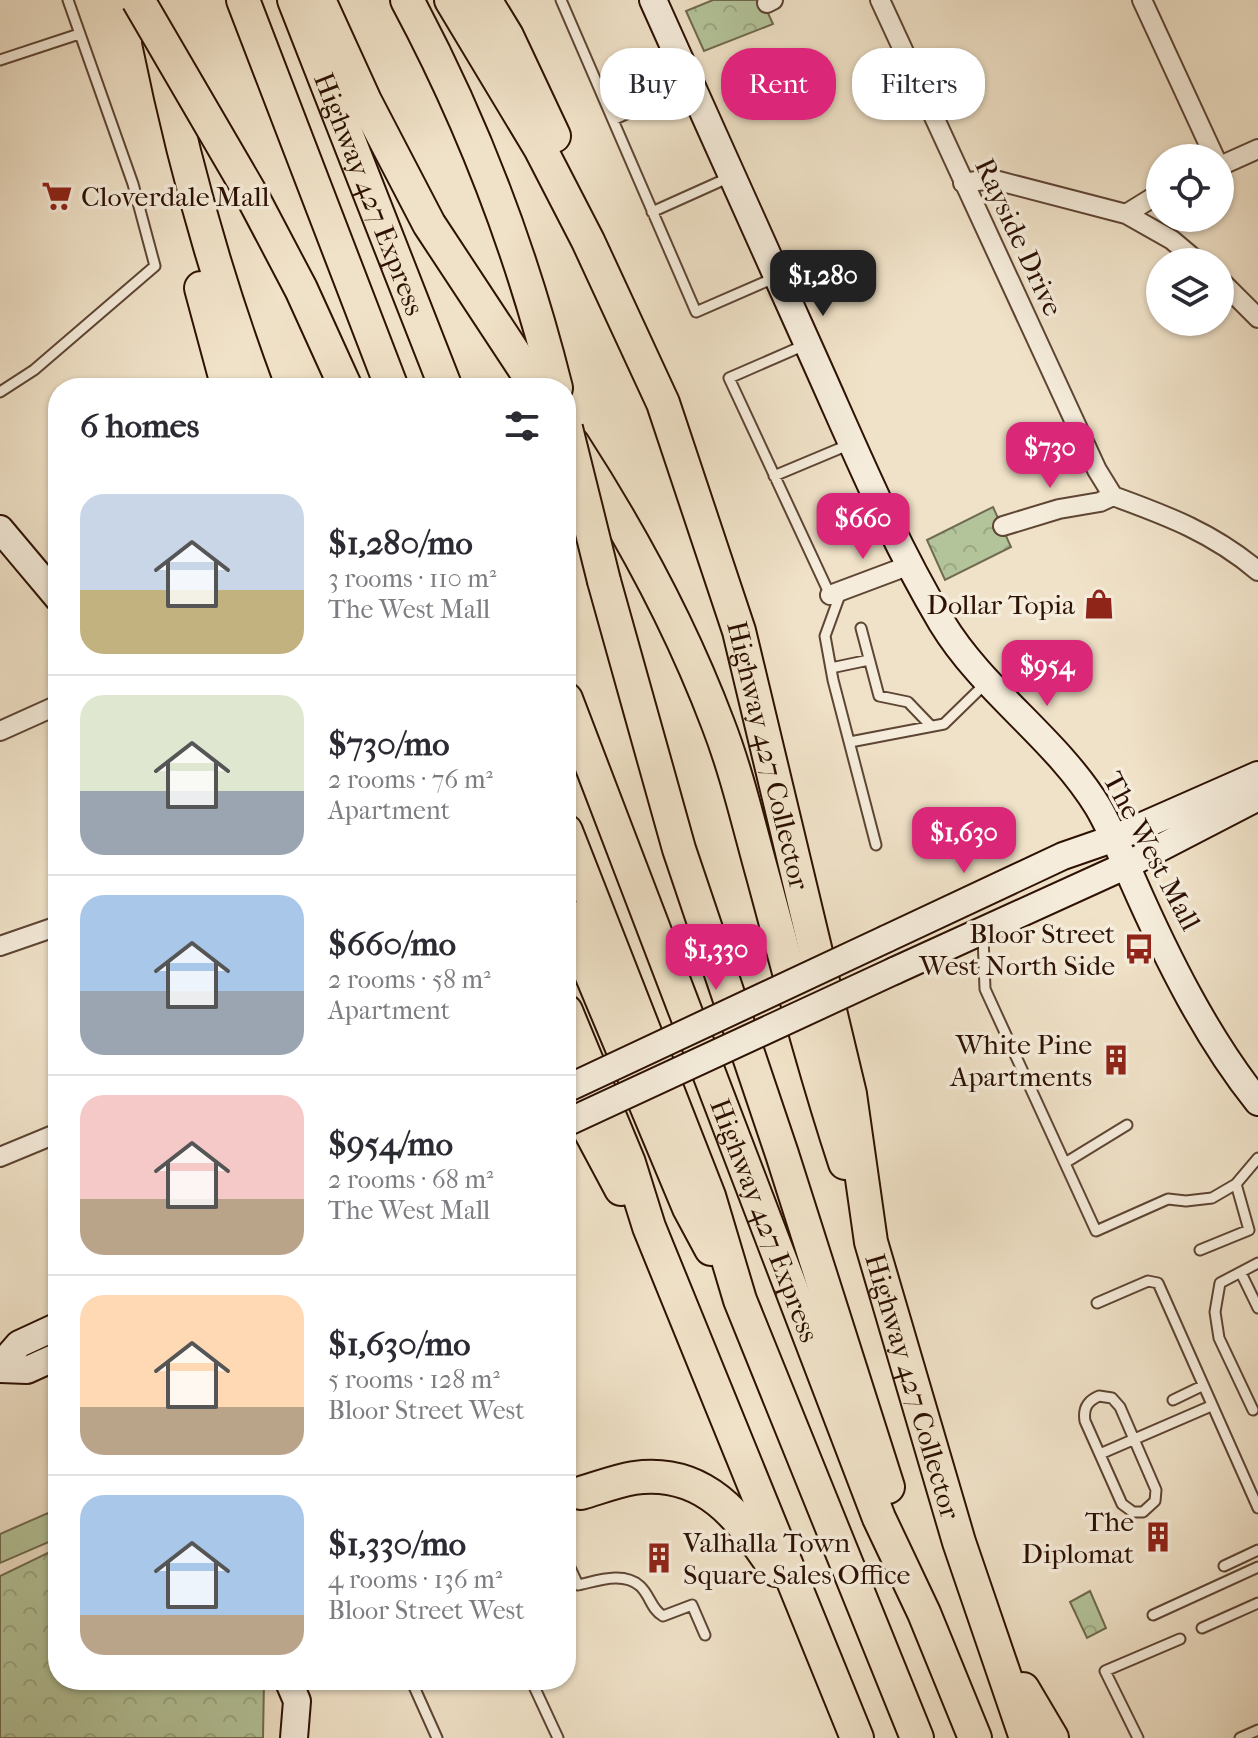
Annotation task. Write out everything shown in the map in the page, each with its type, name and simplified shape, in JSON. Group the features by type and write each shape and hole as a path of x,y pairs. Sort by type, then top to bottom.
{"highway":[{"path":"138,0 251,194 301,289 341,378"},
{"path":"150,0 168,85 220,284 253,378"},
{"name":"Highway 427 Express","path":"243,0 388,378"},
{"name":"Highway 427 Express","path":"294,0 442,378"},
{"path":"319,0 365,101 429,224 530,378"},
{"path":"407,0 476,143 524,271 554,378"},
{"name":"Highway 427 Collector","path":"451,0 540,148 588,241 663,403 739,631 850,1094 871,1242 959,1542 1026,1738"},
{"path":"485,0 507,36 555,138 574,183 588,241"},
{"path":"168,85 167,141 226,378"},
{"path":"576,447 665,602 719,725 823,1096 871,1242"},
{"path":"576,470 679,849 782,1154 881,1463 924,1613"},
{"name":"Highway 427 Express","path":"576,725 873,1503 924,1613 975,1738"},
{"name":"Highway 427 Express","path":"576,857 709,1196 740,1300 917,1738"},
{"path":"576,938 689,1208 740,1300"},
{"path":"576,1035 629,1163 649,1227 857,1738"},
{"path":"576,1107 613,1179 649,1227"},
{"path":"576,1495 615,1482 643,1477 679,1480 706,1490 727,1508 763,1551 817,1638"},
{"path":"994,1643 1052,1738"}],"main road":[{"name":"The West Mall","path":"653,0 674,48"},
{"name":"The West Mall","path":"705,116 852,444 910,565 946,628 988,681 1089,793 1115,838 1202,1020 1258,1102"},
{"path":"0,529 48,586"},
{"path":"576,1083 1063,856 1115,838 1258,775"},
{"path":"1063,856 1084,827 1089,793"},
{"path":"576,1118 983,933 1127,865 1258,797"},
{"path":"0,1368 19,1344 48,1331"},
{"path":"0,1368 27,1370 48,1361"},
{"path":"294,1738 299,1690"}],"street":[{"name":"Rayside Drive","path":"880,0 1097,470 1113,496"},
{"path":"1142,0 1209,144"},
{"path":"1234,160 1258,149"},
{"path":"963,183 991,179 1126,214 1181,248"},
{"path":"1126,214 1146,202"},
{"path":"1234,294 1258,318"},
{"path":"1003,526 1113,496 1186,523 1229,547 1258,571"},
{"path":"836,594 910,565"},
{"path":"0,731 48,709"},
{"path":"0,946 48,929"},
{"path":"0,1157 48,1137"}],"lane":[{"path":"0,392 34,370 155,266 133,184 68,0"},
{"path":"561,0 600,90"},
{"path":"0,60 79,34"},
{"path":"613,120 696,312 777,277"},
{"path":"652,212 732,176"},
{"path":"808,344 729,378 774,476 836,594 825,636 876,845"},
{"path":"774,476 852,444"},
{"path":"861,628 879,696 908,702 931,726"},
{"path":"831,668 869,660"},
{"path":"850,742 944,724 967,705 988,681"},
{"path":"983,933 985,989 1096,1231 1168,1199 1186,1201 1212,1198 1236,1184 1258,1158"},
{"path":"1065,1163 1127,1125"},
{"path":"1200,1250 1249,1230 1236,1184"},
{"path":"1253,1410 1219,1338 1215,1312 1220,1283 1258,1263"},
{"path":"1241,1273 1258,1308"},
{"path":"1097,1303 1148,1281 1156,1281 1258,1508"},
{"path":"1173,1400 1202,1386"},
{"path":"1106,1396 1117,1402 1134,1438 1156,1490 1155,1501 1143,1512 1133,1512 1122,1504 1100,1454 1084,1415 1093,1398 1106,1396"},
{"path":"1100,1454 1211,1406"},
{"path":"1224,1566 1258,1550"},
{"path":"1153,1615 1258,1567"},
{"path":"576,1581 578,1585 616,1577 640,1586 655,1611 663,1616 692,1605 705,1635"},
{"path":"1202,1628 1258,1603"},
{"path":"1138,1738 1105,1671 1180,1639"},
{"path":"415,1690 437,1738"},
{"path":"536,1690 558,1738"},
{"path":"1240,1738 1258,1730"}],"green space":[{"path":"713,0 762,0 773,24 705,51 686,11"},
{"path":"993,507 1011,547 945,580 927,540"},
{"path":"48,1513 48,1542 0,1563 0,1534"},
{"path":"48,1553 48,1690 264,1690 263,1738 0,1738 0,1576"},
{"path":"1090,1591 1106,1628 1087,1638 1070,1602"}],"place":[{"name":"Cloverdale Mall","path":"57,196"},
{"name":"Dollar Topia","path":"1099,604"},
{"name":"Bloor Street West North Side","path":"1139,949"},
{"name":"White Pine Apartments","path":"1116,1060"},
{"name":"The Diplomat","path":"1158,1537"},
{"name":"Valhalla Town Square Sales Office","path":"659,1558"}]}
